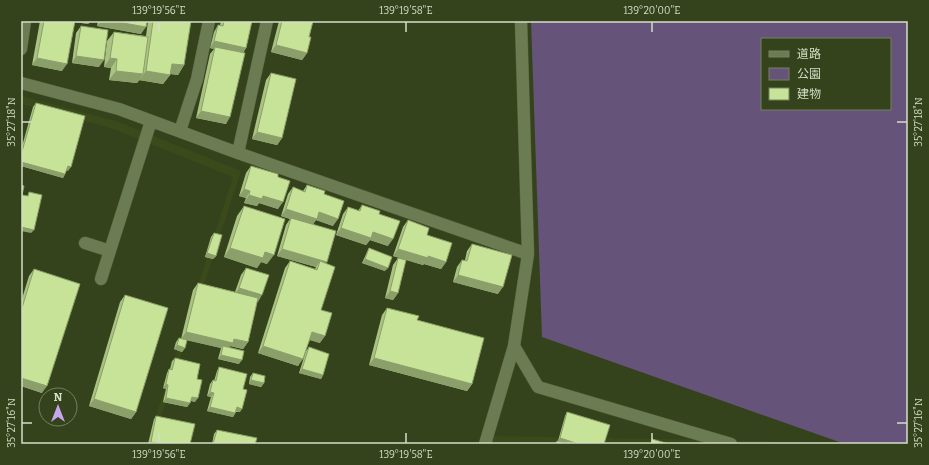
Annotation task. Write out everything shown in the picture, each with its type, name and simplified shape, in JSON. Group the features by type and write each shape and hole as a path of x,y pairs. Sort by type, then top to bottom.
{"street":[{"path":"21,49 25,21"},
{"path":"180,132 197,79 209,21"},
{"path":"238,153 266,21"},
{"path":"485,444 514,346 528,254 521,21"},
{"path":"21,83 119,109 238,153 528,254"},
{"path":"101,279 150,121"},
{"path":"85,243 110,251"},
{"path":"514,346 538,387 731,444"}],"shaded area":[{"path":"21,96 116,121 241,171 152,444 147,444 233,177 111,128 21,104"},
{"path":"493,436 814,442 822,444 564,444 497,442 496,444 491,444"}],"green space":[{"path":"531,21 908,21 908,444 845,444 542,337"}],"building":[{"path":"44,21 75,21 67,64 37,58"},
{"path":"112,21 147,21 146,27"},
{"path":"153,21 191,21 184,65 172,64 170,75 146,71"},
{"path":"224,21 252,21 246,48 214,41 218,25 223,26"},
{"path":"282,21 313,21 307,53 276,45"},
{"path":"81,26 108,30 104,60 76,56"},
{"path":"114,32 148,37 143,74 116,71 117,59 110,58"},
{"path":"215,47 245,53 230,117 201,111"},
{"path":"271,73 296,79 282,138 257,132"},
{"path":"36,103 85,116 71,167 68,166 65,174 21,162 21,155"},
{"path":"251,166 278,174 278,177 290,181 283,202 263,196 262,199 249,195 250,191 244,189"},
{"path":"21,185 24,186 22,195 28,196 29,192 42,195 34,230 21,227"},
{"path":"307,185 325,191 324,194 344,201 338,219 319,212 317,219 286,209 293,187 305,192"},
{"path":"362,205 380,211 379,214 400,221 393,239 373,232 371,238 341,228 348,207 360,211"},
{"path":"244,206 285,219 274,255 265,252 263,258 230,248"},
{"path":"291,218 336,231 327,262 282,249"},
{"path":"408,220 429,228 427,235 452,243 446,262 398,249"},
{"path":"214,233 222,235 216,256 207,253"},
{"path":"472,244 512,255 503,287 458,275 462,260 467,261"},
{"path":"369,248 392,257 388,268 365,259"},
{"path":"398,258 406,260 398,293 390,291"},
{"path":"290,261 317,270 320,261 335,267 321,310 332,313 325,336 312,332 303,359 263,346"},
{"path":"246,268 269,275 262,295 239,288"},
{"path":"34,269 80,284 47,386 21,378 21,311"},
{"path":"198,283 258,298 248,342 234,339 233,343 186,332"},
{"path":"125,295 168,308 136,412 94,399"},
{"path":"387,308 419,316 417,320 484,338 472,384 374,358"},
{"path":"179,338 187,340 185,348 177,345"},
{"path":"223,346 244,351 242,360 221,355"},
{"path":"309,347 329,354 323,375 302,369"},
{"path":"175,358 200,364 197,379 202,380 198,398 192,397 190,403 166,398 168,385 166,384 169,369 172,370"},
{"path":"219,367 247,374 243,389 247,390 242,409 237,407 235,413 210,407 214,393 210,392 213,380 216,381"},
{"path":"253,373 265,376 264,383 251,380"},
{"path":"567,412 610,425 604,444 579,444 560,438"},
{"path":"156,416 195,424 190,444 161,444 151,442"},
{"path":"217,430 257,438 255,444 213,444"},
{"path":"652,439 669,444 651,444"},
{"path":"557,441 569,444 556,444"}]}
